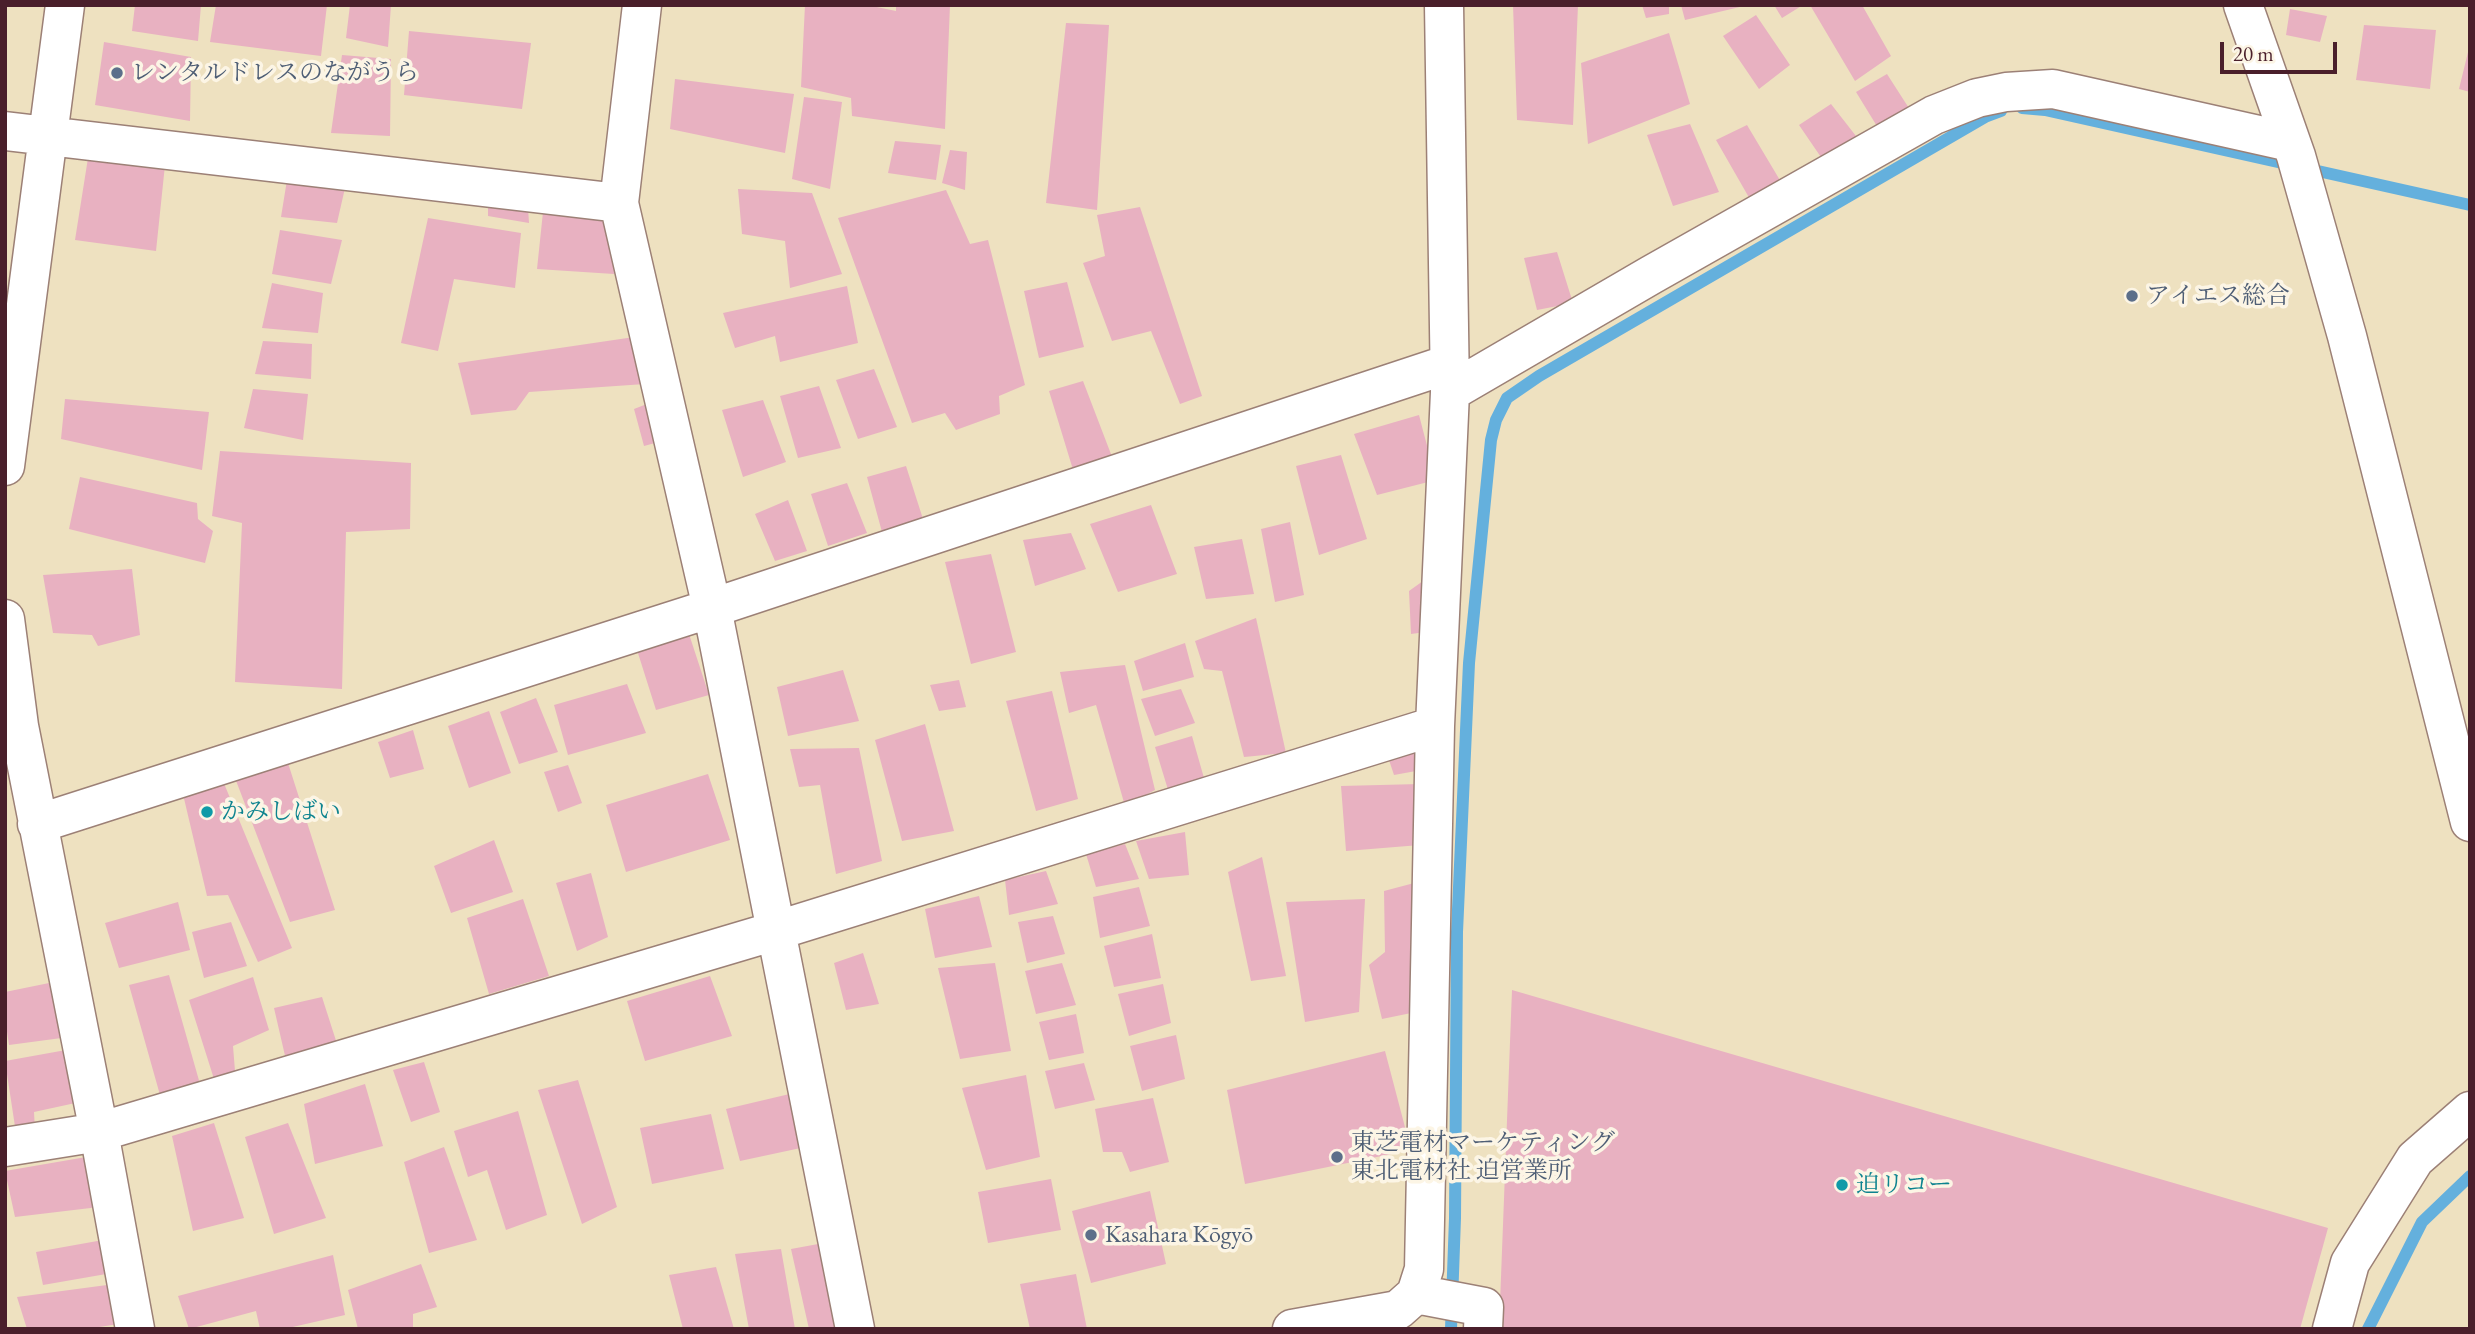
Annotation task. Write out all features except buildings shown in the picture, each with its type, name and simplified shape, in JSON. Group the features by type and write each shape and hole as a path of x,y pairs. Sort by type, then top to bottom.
{"street":[{"path":"5,466 65,5"},
{"path":"642,5 619,203 712,608 855,1329"},
{"path":"1421,1296 1424,1269 1434,726 1450,378 1444,5"},
{"path":"2243,5 2297,159 2347,336 2470,822"},
{"path":"37,824 712,608 1450,378 1934,115 1977,98 2006,92 2053,89 2297,159"},
{"path":"5,131 619,203"},
{"path":"5,619 19,726 135,1329"},
{"path":"5,1147 99,1132 775,931 1434,726"},
{"path":"2332,1329 2350,1263 2415,1159 2470,1111"},
{"path":"1421,1296 1480,1317"},
{"path":"1292,1329 1398,1310 1421,1296"}],"waterway":[{"path":"2022,108 2045,110 2470,205"},
{"path":"1451,1329 1455,1218 1457,932 1469,663 1491,440 1496,420 1507,398 1539,376 1985,117 2001,111"},
{"path":"2368,1329 2422,1222 2470,1176"}],"place":[{"name":"レンタルドレスのながうら","path":"117,73"},
{"name":"アイエス総合","path":"2132,296"},
{"name":"かみしばい","path":"207,812"},
{"name":"東芝電材マーケティング 東北電材社 迫営業所","path":"1337,1157"},
{"name":"迫リコー","path":"1842,1185"},
{"name":"Kasahara Kōgyō","path":"1091,1235"}]}
